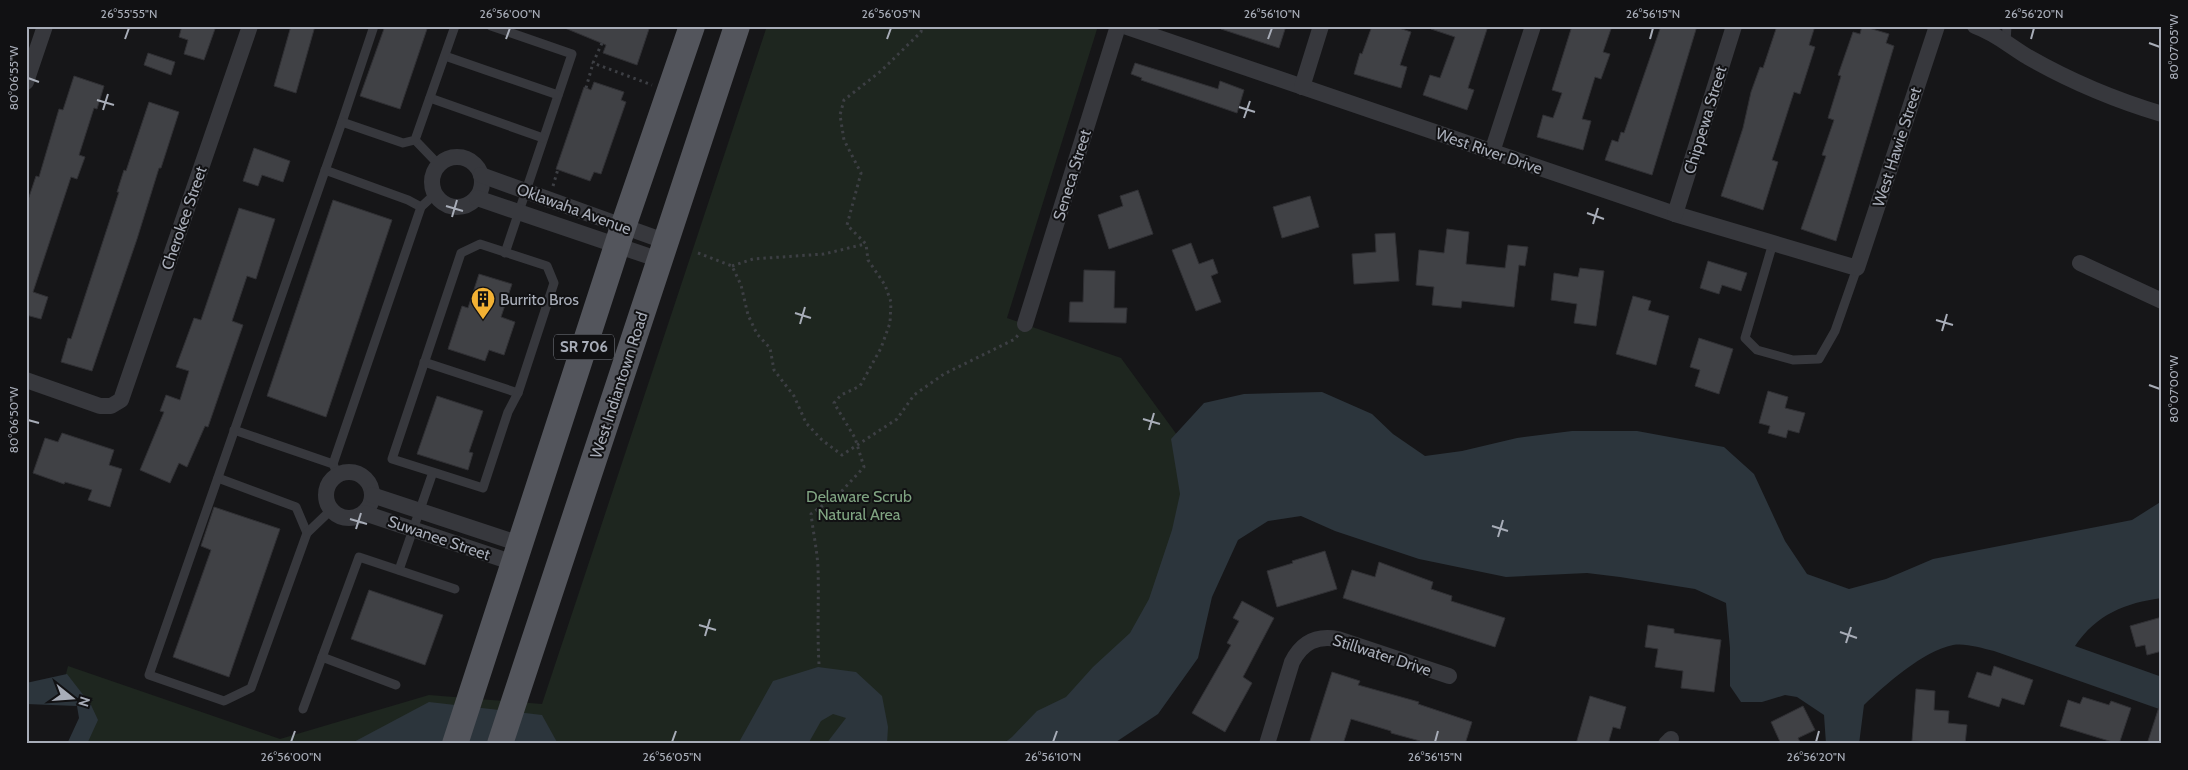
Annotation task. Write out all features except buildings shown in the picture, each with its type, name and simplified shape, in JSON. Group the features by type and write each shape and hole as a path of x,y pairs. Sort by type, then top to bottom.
{"main road":[{"name":"SR 706","path":"455,744 620,236 692,26"},
{"name":"West Indiantown Road","path":"500,744 737,26"}],"street":[{"path":"26,82 46,26"},
{"name":"Cherokee Street","path":"26,380 100,406 111,406 121,400 250,26"},
{"name":"Seneca Street","path":"1025,324 1118,26"},
{"name":"West River Drive","path":"1124,26 1675,214 1857,268"},
{"path":"1302,87 1321,26"},
{"path":"1492,152 1533,26"},
{"name":"Chippewa Street","path":"1675,214 1734,26"},
{"name":"West Hawie Street","path":"1857,268 1937,26"},
{"path":"1975,26 2007,34 2074,80 2129,104 2162,114"},
{"name":"Oklawaha Avenue","path":"439,165 455,157 471,161 481,175 526,192 620,236 663,251"},
{"path":"439,165 433,179 435,194 440,201 455,207 463,207 477,198 482,183 481,175"},
{"name":"Oklawaha Avenue","path":"477,198 519,212 620,236"},
{"path":"2080,263 2162,301"},
{"path":"331,510 326,501 326,491 336,469 359,474 367,480 372,495"},
{"name":"Suwanee Street","path":"331,510 347,518 353,518 364,513 369,507 372,495 419,511 517,554"},
{"name":"Suwanee Street","path":"364,513 413,530 517,554"},
{"name":"Stillwater Drive","path":"1267,744 1292,662 1297,652 1305,644 1316,638 1338,639 1449,676"}],"lane":[{"path":"331,510 307,533 251,688 224,701 149,675 374,26"},
{"path":"415,140 455,26"},
{"path":"491,26 572,54 505,253"},
{"path":"444,56 558,95"},
{"path":"430,98 543,138"},
{"path":"342,122 403,143 415,140"},
{"path":"415,140 439,165"},
{"path":"325,170 408,200 421,207"},
{"path":"234,430 336,469 421,207 435,194"},
{"path":"1773,243 1745,338 1756,350 1793,360 1819,359 1835,331 1857,268"},
{"path":"480,244 505,253 547,266 554,283 518,393 508,412 483,488 392,459 461,253 480,244"},
{"path":"424,362 518,393"},
{"path":"399,570 433,472"},
{"path":"218,478 296,507 307,533"},
{"path":"303,709 359,557 455,589"},
{"path":"322,658 396,685"}],"path":[{"path":"819,664 816,627 819,603 818,565 810,514 840,493 864,467 857,445 834,403 841,395 860,386 864,379 881,348 887,332 890,323 891,302 885,285 868,260 866,244 847,225 861,173 844,140 840,116 844,100 880,71 921,32 922,26"},
{"path":"586,88 593,63 602,43"},
{"path":"593,63 652,84"},
{"path":"553,188 558,169"},
{"path":"698,253 732,266 753,259 824,254 866,244"},
{"path":"732,266 742,285 748,315 757,334 770,348 774,370 794,396 806,423 822,440 842,455 897,419 914,395 944,374 1015,339 1025,324"}],"green space":[{"name":"Delaware Scrub Natural Area","path":"767,26 1098,26 1007,318 1121,358 1188,450 1180,535 1148,633 1021,744 78,744 89,716 64,682 68,666 280,739 429,695 542,704"}],"shaded area":[{"path":"1322,392 1372,414 1393,434 1425,456 1462,451 1517,438 1572,431 1637,431 1724,447 1754,474 1785,541 1807,574 1849,589 1886,579 1933,559 2132,520 2162,501 2162,598 2124,607 2102,618 2075,646 2162,677 2162,710 1994,651 1968,645 1953,645 1941,648 1917,661 1864,705 1859,744 1826,744 1824,715 1797,697 1785,695 1762,702 1741,702 1730,686 1730,648 1726,603 1695,589 1587,573 1506,577 1419,559 1335,531 1301,516 1268,521 1238,540 1212,597 1198,658 1158,714 1113,744 1003,744 1037,711 1066,697 1093,667 1130,633 1149,599 1172,530 1180,494 1171,439 1204,403 1244,394"},
{"path":"818,667 856,672 882,696 888,727 887,744 826,744 846,718 833,714 821,721 808,744 738,744 773,681"},
{"path":"67,674 91,705 98,720 87,744 67,744 79,718 77,706 26,704 26,683"},
{"path":"429,702 542,715 558,744 350,744"}],"place":[{"name":"Burrito Bros","path":"483,320"}]}
